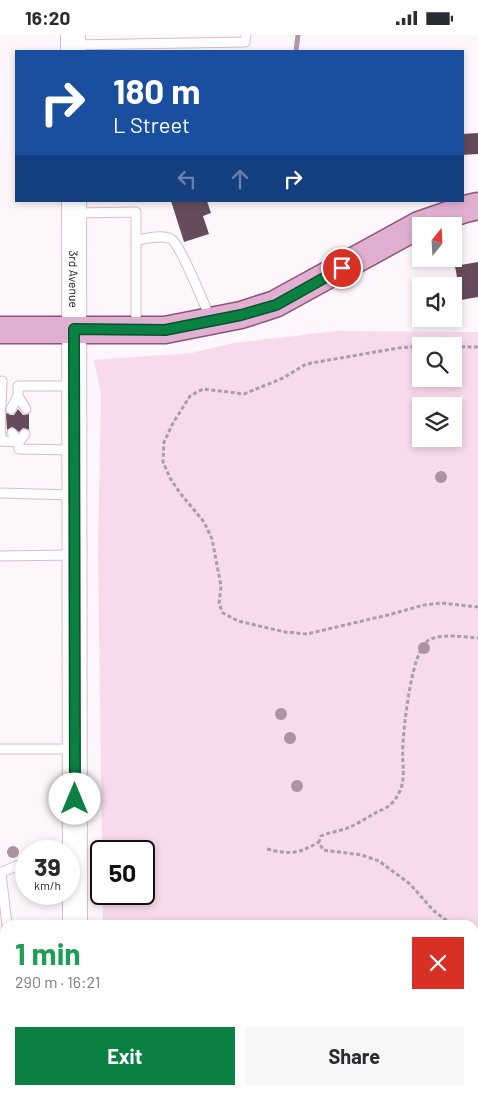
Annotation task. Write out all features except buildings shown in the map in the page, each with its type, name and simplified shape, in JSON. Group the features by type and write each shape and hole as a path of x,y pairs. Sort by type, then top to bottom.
{"main road":[{"path":"0,330 165,330 241,315 276,305 419,225 478,206"},
{"name":"3rd Avenue","path":"71,840 75,749 74,207"},
{"name":"3rd Avenue","path":"74,905 75,920"}],"lane":[{"path":"73,44 245,42 246,35"},
{"path":"74,207 136,212 136,330"},
{"path":"136,240 163,237 171,239 180,251 212,321"},
{"path":"19,442 2,441 1,381 18,386 74,386"},
{"path":"11,409 18,396 18,386"},
{"path":"18,396 26,409"},
{"path":"12,433 19,442"},
{"path":"25,434 19,442 19,449 75,450"},
{"path":"0,493 75,495"},
{"path":"0,556 75,555"},
{"path":"0,749 75,749"},
{"path":"6,920 0,873 15,867"}],"path":[{"path":"412,346 398,347 306,364 283,378 244,394 204,389 190,396 173,423 164,442 163,462 180,493 204,522 212,539 221,586 219,604 223,613 238,621 285,632 307,634 424,605 441,603 478,607"},
{"path":"462,347 478,347"},
{"path":"446,920 432,910 410,885 379,861 362,855 323,850 319,843 321,836 349,827 392,803 398,794 405,773 402,753 404,726 414,669 421,647 428,640 438,637 478,638"},
{"path":"267,849 289,854 303,851 319,843"}],"shaded area":[{"path":"336,331 478,332 478,920 103,920 103,905 155,905 155,840 102,840 98,547 101,394 94,360 192,353 234,343"}],"waterway":[{"path":"296,50 298,35"}],"route":[{"path":"75,799 74,329 165,330 241,315 276,305 342,268"}]}
